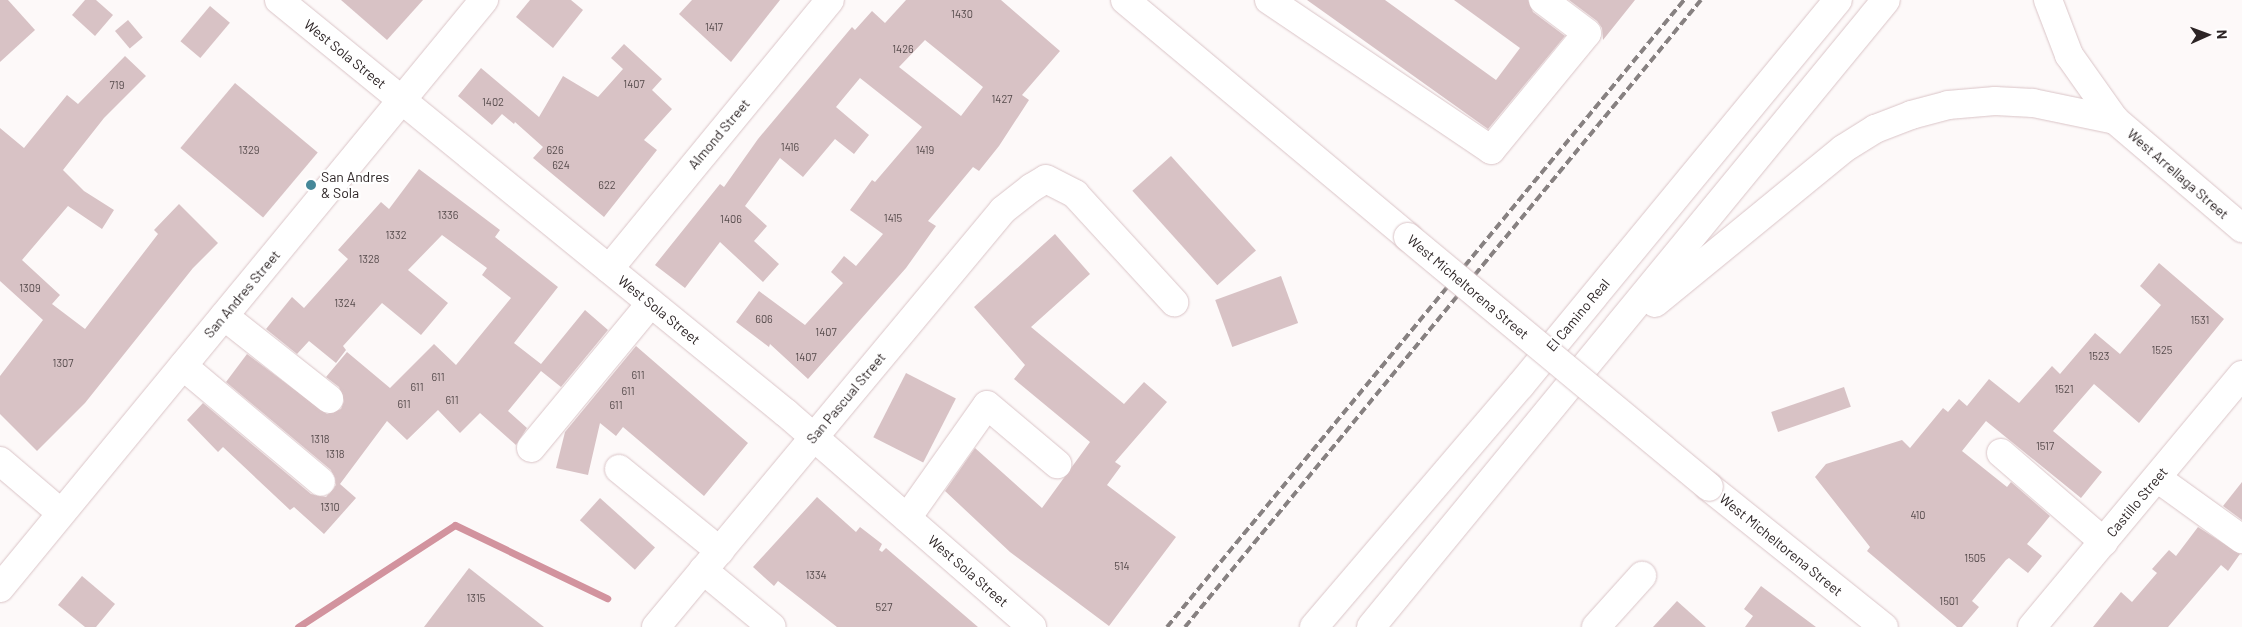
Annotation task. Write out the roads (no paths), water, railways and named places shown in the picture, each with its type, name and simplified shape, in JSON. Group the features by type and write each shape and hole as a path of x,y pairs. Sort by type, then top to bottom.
{"main road":[{"name":"West Sola Street","path":"279,0 814,437 1032,627"},
{"name":"San Andres Street","path":"0,588 484,0"},
{"name":"Almond Street","path":"609,269 830,0"},
{"name":"West Micheltorena Street","path":"1125,0 1709,487 1884,627"},
{"path":"1269,0 1491,150 1586,34 1543,0"},
{"name":"El Camino Real","path":"1314,627 1520,386 1838,0"},
{"path":"1371,627 1608,341 1886,0"},
{"name":"West Arrellaga Street","path":"2048,0 2069,55 2115,120 2242,228"},
{"path":"1608,341 1842,149 1875,129 1948,105 1995,101 2033,103 2115,120"},
{"name":"San Pascual Street","path":"656,627 1003,210 1046,180 1075,194 1174,302"},
{"path":"532,448 650,303"},
{"path":"224,316 329,400"},
{"path":"183,366 321,482"},
{"name":"Castillo Street","path":"2032,627 2242,375"},
{"path":"907,518 987,405 1056,464"},
{"path":"2001,453 2104,542"},
{"path":"0,461 61,513"},
{"path":"620,469 712,561 772,627"},
{"path":"2157,478 2242,539"},
{"path":"1596,627 1642,576"}],"waterway":[{"path":"298,627 455,525 607,598"}],"railway":[{"path":"1167,627 1684,0"},
{"path":"1185,627 1701,0"}],"place":[{"name":"San Andres & Sola","path":"311,185"}]}
